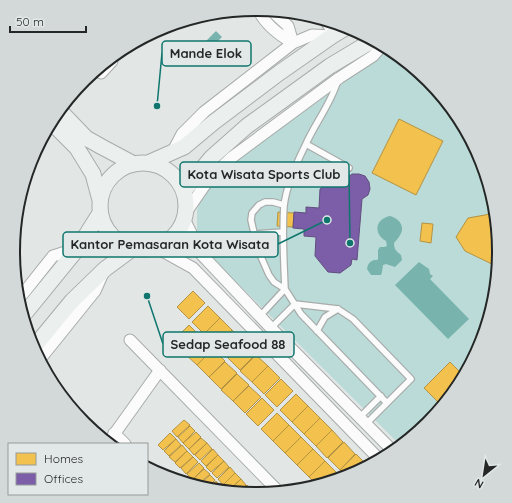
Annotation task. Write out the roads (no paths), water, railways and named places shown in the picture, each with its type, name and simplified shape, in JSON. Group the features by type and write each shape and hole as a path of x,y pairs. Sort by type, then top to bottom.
{"street":[{"path":"261,16 278,35 293,43"},
{"path":"280,18 288,26 293,43"},
{"path":"28,309 78,248 100,206 104,187 111,176 122,168 172,153 184,147 273,77 340,31"},
{"path":"172,153 182,134 204,112 293,43 312,35 332,36"},
{"path":"184,191 212,157 246,126 330,66 367,44"},
{"path":"56,127 77,148 93,174 104,225 111,236 121,244 132,248 145,250 157,248 168,243 180,230 186,216 209,179 231,158 338,78 373,56 378,50"},
{"path":"64,115 86,138 102,147 141,163 159,166 170,172 178,180 184,191 186,200 186,216 202,255 271,328 388,446"},
{"path":"24,292 54,256 78,248"},
{"path":"38,342 72,301 105,269 132,248"},
{"path":"157,248 193,268 375,455"},
{"path":"44,354 95,291 105,269"},
{"path":"130,340 273,486"},
{"path":"123,443 112,436 160,370"}],"lane":[{"path":"326,26 332,36"},
{"path":"260,316 285,289 283,232 284,205 293,175 306,144 334,94 338,78"},
{"path":"306,144 349,168"},
{"path":"284,205 273,202 265,202 259,205 252,213 251,220 258,250 269,275 274,282 285,289 301,314 387,403"},
{"path":"255,234 283,232"},
{"path":"295,304 338,309 353,318 411,379 387,403 363,421"},
{"path":"271,328 295,304"},
{"path":"317,330 325,317 338,309"},
{"path":"363,421 381,396"}],"water":[{"path":"216,31 222,37 203,56 197,50"},
{"path":"390,216 396,219 402,226 402,232 394,243 395,248 401,255 402,260 395,267 386,264 383,265 381,275 371,275 367,269 368,264 378,259 378,250 380,247 387,246 386,241 379,235 379,223 381,220"},
{"path":"419,262 429,269 430,274 433,276 430,279 469,319 448,339 395,285"}],"place":[{"name":"Mande Elok","path":"157,106"},
{"name":"Kantor Pemasaran Kota Wisata","path":"327,220"},
{"name":"Kota Wisata Sports Club","path":"350,243"},
{"name":"Sedap Seafood 88","path":"147,296"}]}
